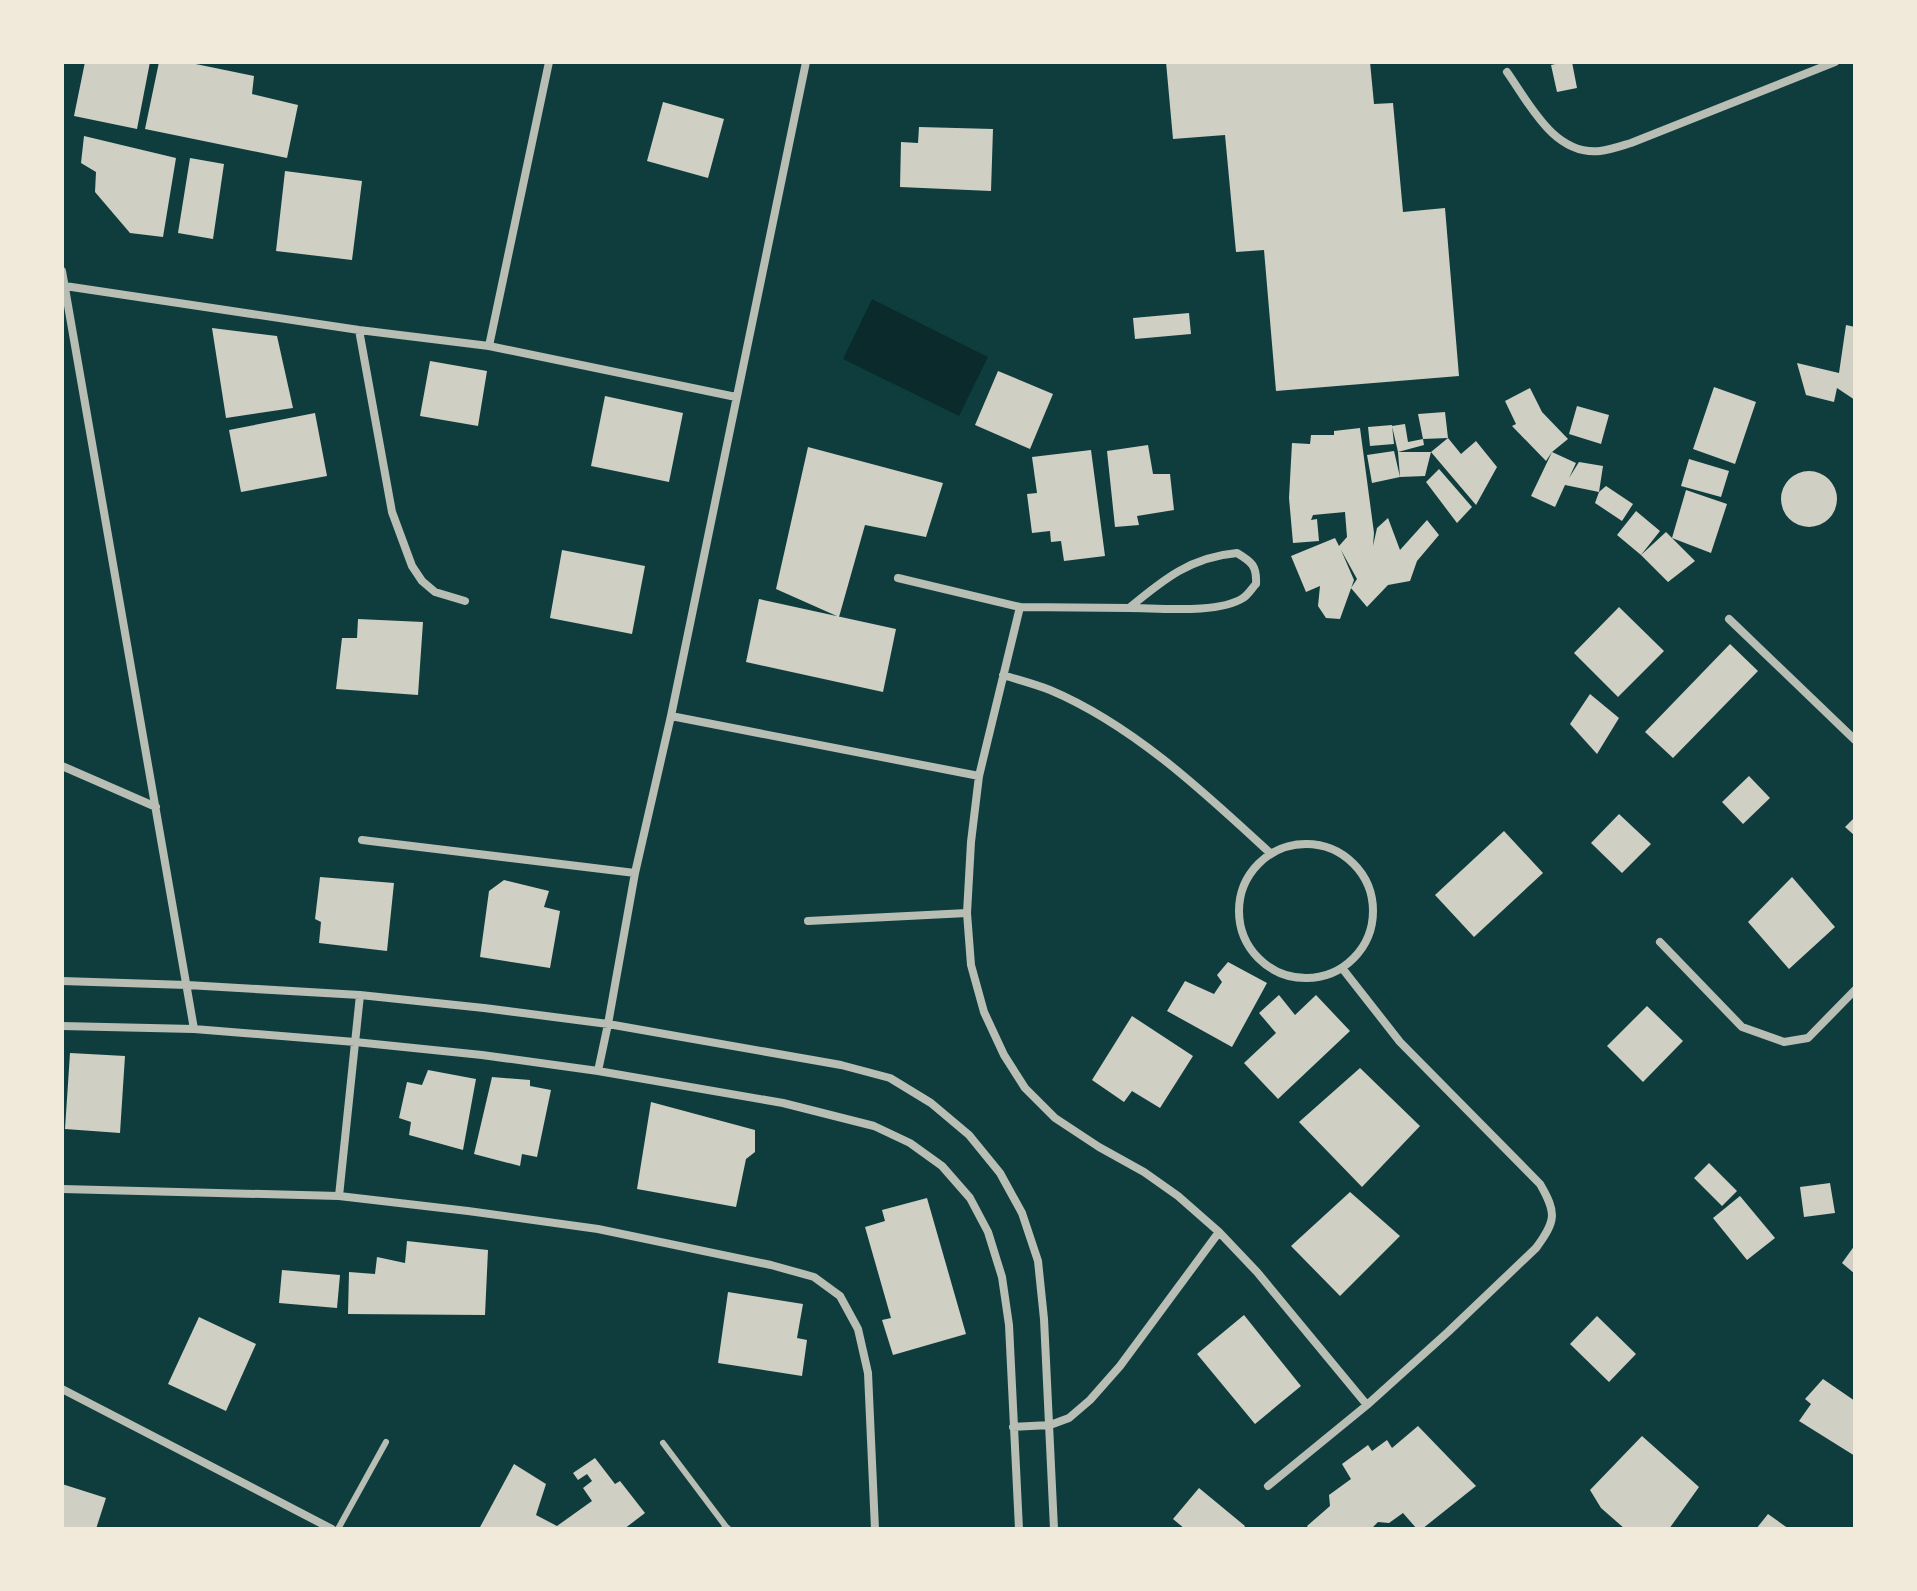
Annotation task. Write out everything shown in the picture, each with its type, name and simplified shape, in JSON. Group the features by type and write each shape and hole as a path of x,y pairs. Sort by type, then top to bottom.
{"street":[{"path":"489,346 549,62"},
{"path":"598,1071 635,873 671,716 806,62"},
{"path":"1507,72 1556,138 1575,149 1601,151 1645,137 1835,62"},
{"path":"62,271 194,1029"},
{"path":"65,286 489,346 736,397"},
{"path":"359,330 392,512 412,566 422,581 435,592 465,601"},
{"path":"898,578 1020,607 1129,608 1206,608 1229,604 1244,597 1256,584 1257,571 1237,553 1215,555 1188,565 1161,581 1129,608"},
{"path":"1020,607 979,776 971,842 967,913 971,965 984,1012 1004,1055 1025,1088 1055,1118 1144,1172 1178,1196 1219,1232 1257,1272 1367,1405"},
{"path":"1729,619 1855,740"},
{"path":"1003,675 1049,690 1092,711 1138,741 1184,776 1270,853"},
{"path":"671,716 979,776"},
{"path":"62,766 156,807"},
{"path":"362,840 635,873"},
{"path":"1316,844 1338,851 1357,866 1369,886 1374,909 1371,932 1359,953 1342,968 1322,977 1301,978 1281,974 1263,962 1249,946 1240,927 1241,895 1254,867 1270,853 1292,845 1316,844"},
{"path":"808,921 967,913"},
{"path":"1660,942 1742,1027 1784,1042 1808,1038 1855,990"},
{"path":"1268,1486 1367,1405 1448,1332 1536,1248 1553,1216 1540,1184 1400,1042 1342,968"},
{"path":"62,981 360,995 484,1008 608,1024 841,1065 890,1078 931,1103 969,1135 1000,1173 1022,1213 1038,1261 1044,1319 1054,1529"},
{"path":"339,1196 360,995"},
{"path":"62,1026 194,1029 355,1042 598,1071 841,1116 874,1126 910,1143 942,1166 970,1198 988,1232 1002,1277 1009,1325 1019,1529"},
{"path":"62,1189 339,1196 468,1211 598,1229 814,1277 840,1296 858,1329 868,1373 875,1529"},
{"path":"1013,1427 1050,1425 1069,1418 1090,1400 1120,1366 1219,1232"},
{"path":"62,1389 335,1529"}],"lane":[{"path":"335,1529 386,1442"},
{"path":"663,1443 726,1529"}],"water":[{"path":"872,299 988,357 959,416 843,359"}],"building":[{"path":"85,62 150,62 137,129 74,116"},
{"path":"159,62 186,62 254,76 252,94 298,105 287,158 145,129"},
{"path":"1166,62 1370,62 1374,104 1393,103 1403,212 1445,208 1459,376 1276,391 1264,250 1236,252 1225,135 1173,139"},
{"path":"1572,62 1577,88 1557,92 1551,65"},
{"path":"663,102 724,119 708,178 647,161"},
{"path":"919,127 993,129 991,191 900,187 901,142 918,143"},
{"path":"84,136 176,158 163,237 130,233 95,192 96,172 81,163"},
{"path":"190,158 224,164 213,239 178,233"},
{"path":"285,171 362,181 352,260 276,251"},
{"path":"1189,313 1191,334 1135,339 1133,318"},
{"path":"1846,325 1855,327 1855,400 1837,388 1834,402 1806,395 1797,363 1839,373"},
{"path":"212,328 277,336 293,408 226,418"},
{"path":"430,361 487,371 478,426 420,416"},
{"path":"998,371 1053,394 1030,449 975,425"},
{"path":"1714,387 1756,402 1735,464 1693,449"},
{"path":"1530,388 1542,412 1568,439 1546,461 1512,426 1516,424 1505,401"},
{"path":"605,396 683,413 669,482 591,466"},
{"path":"1577,406 1609,415 1601,444 1569,434"},
{"path":"1445,412 1448,438 1423,439 1418,414"},
{"path":"315,413 327,476 241,492 229,430"},
{"path":"1405,424 1408,442 1423,439 1424,445 1398,452 1392,426"},
{"path":"1392,425 1394,444 1370,446 1368,427"},
{"path":"1360,428 1374,533 1373,546 1377,528 1388,518 1400,550 1427,520 1439,535 1417,561 1410,581 1388,585 1367,607 1351,588 1340,619 1326,618 1318,606 1320,586 1306,592 1291,556 1335,538 1339,546 1347,537 1345,512 1313,515 1311,520 1317,519 1319,541 1293,543 1289,498 1292,443 1310,444 1311,435 1334,435 1334,431","holes":["1341,550 1357,579 1351,588 1354,580"]},
{"path":"1448,438 1461,454 1476,441 1497,467 1476,505 1431,452"},
{"path":"1148,445 1153,474 1170,474 1174,510 1137,516 1139,525 1115,527 1107,451"},
{"path":"808,447 943,483 926,537 865,525 839,617 776,589"},
{"path":"1091,450 1105,556 1064,561 1061,541 1051,542 1050,531 1032,533 1027,494 1037,493 1032,457"},
{"path":"1394,451 1400,477 1372,483 1367,455"},
{"path":"1398,452 1431,452 1425,476 1400,477"},
{"path":"1552,452 1576,463 1569,478 1579,462 1603,466 1599,492 1565,485 1555,507 1531,496"},
{"path":"1689,459 1729,471 1721,497 1681,486"},
{"path":"1439,469 1472,507 1457,523 1426,482"},
{"path":"1809,471 1829,479 1837,499 1829,519 1809,527 1789,519 1781,499 1789,479"},
{"path":"1606,486 1633,504 1622,521 1595,503 1599,492"},
{"path":"1686,490 1727,504 1711,553 1672,538"},
{"path":"1636,511 1660,531 1641,555 1617,535"},
{"path":"1666,532 1695,561 1668,582 1641,555"},
{"path":"562,550 645,566 632,634 550,618"},
{"path":"759,599 896,629 883,692 746,662"},
{"path":"1619,607 1664,651 1618,697 1574,653"},
{"path":"358,619 423,622 418,695 336,689 342,638 357,638"},
{"path":"1730,644 1758,671 1673,758 1645,732"},
{"path":"1590,694 1619,718 1597,754 1570,724"},
{"path":"1749,776 1770,798 1743,824 1722,802"},
{"path":"1619,814 1651,844 1622,873 1591,843"},
{"path":"1855,817 1855,836 1845,827"},
{"path":"1504,831 1543,873 1474,937 1435,895"},
{"path":"320,877 394,883 387,951 319,943 321,922 315,919"},
{"path":"1792,877 1835,927 1789,969 1748,922"},
{"path":"504,880 549,891 544,907 560,911 550,968 480,957 489,891"},
{"path":"1228,962 1267,983 1232,1047 1167,1011 1185,981 1214,994 1222,982 1217,975"},
{"path":"1279,995 1295,1015 1316,995 1350,1031 1278,1099 1244,1063 1276,1033 1259,1013"},
{"path":"1647,1006 1683,1041 1643,1082 1607,1046"},
{"path":"1132,1016 1193,1056 1160,1108 1132,1091 1124,1102 1092,1080"},
{"path":"70,1053 125,1056 120,1133 65,1129"},
{"path":"1360,1068 1420,1126 1362,1187 1299,1122"},
{"path":"428,1070 476,1079 463,1150 409,1135 411,1122 399,1118 407,1082 422,1085"},
{"path":"492,1077 530,1080 530,1086 551,1090 537,1157 522,1154 520,1166 474,1154"},
{"path":"651,1102 755,1130 755,1152 746,1159 736,1207 637,1189"},
{"path":"1709,1163 1737,1191 1722,1206 1694,1178"},
{"path":"1830,1183 1835,1213 1804,1217 1800,1187"},
{"path":"1350,1192 1400,1236 1340,1296 1291,1246"},
{"path":"1740,1196 1775,1238 1747,1260 1713,1218"},
{"path":"927,1198 966,1334 893,1355 882,1320 891,1318 865,1227 885,1221 882,1210"},
{"path":"407,1241 488,1250 485,1315 348,1314 349,1272 375,1274 377,1257 405,1263"},
{"path":"1855,1245 1855,1274 1842,1263"},
{"path":"282,1270 340,1275 337,1308 279,1303"},
{"path":"728,1292 803,1304 797,1338 807,1340 802,1376 718,1363"},
{"path":"1244,1315 1301,1386 1255,1424 1197,1354"},
{"path":"1597,1316 1636,1354 1609,1382 1570,1344"},
{"path":"199,1317 256,1344 226,1411 168,1384"},
{"path":"1823,1379 1855,1401 1855,1456 1799,1421 1811,1404 1805,1399"},
{"path":"1418,1426 1476,1486 1422,1529 1417,1529 1403,1513 1389,1523 1378,1522 1371,1529 1309,1529 1307,1526 1330,1506 1329,1495 1351,1479 1342,1464 1368,1445 1372,1451 1387,1440 1392,1448"},
{"path":"1642,1436 1699,1487 1669,1529 1625,1529 1601,1508 1590,1490"},
{"path":"595,1458 615,1484 620,1481 645,1513 624,1529 479,1529 514,1464 546,1484 536,1515 557,1526 592,1501 583,1488 592,1481 587,1474 578,1480 573,1473"},
{"path":"62,1484 106,1498 96,1529 62,1529"},
{"path":"1199,1488 1245,1526 1243,1529 1185,1529 1173,1519"},
{"path":"1768,1514 1789,1529 1756,1529"}]}
